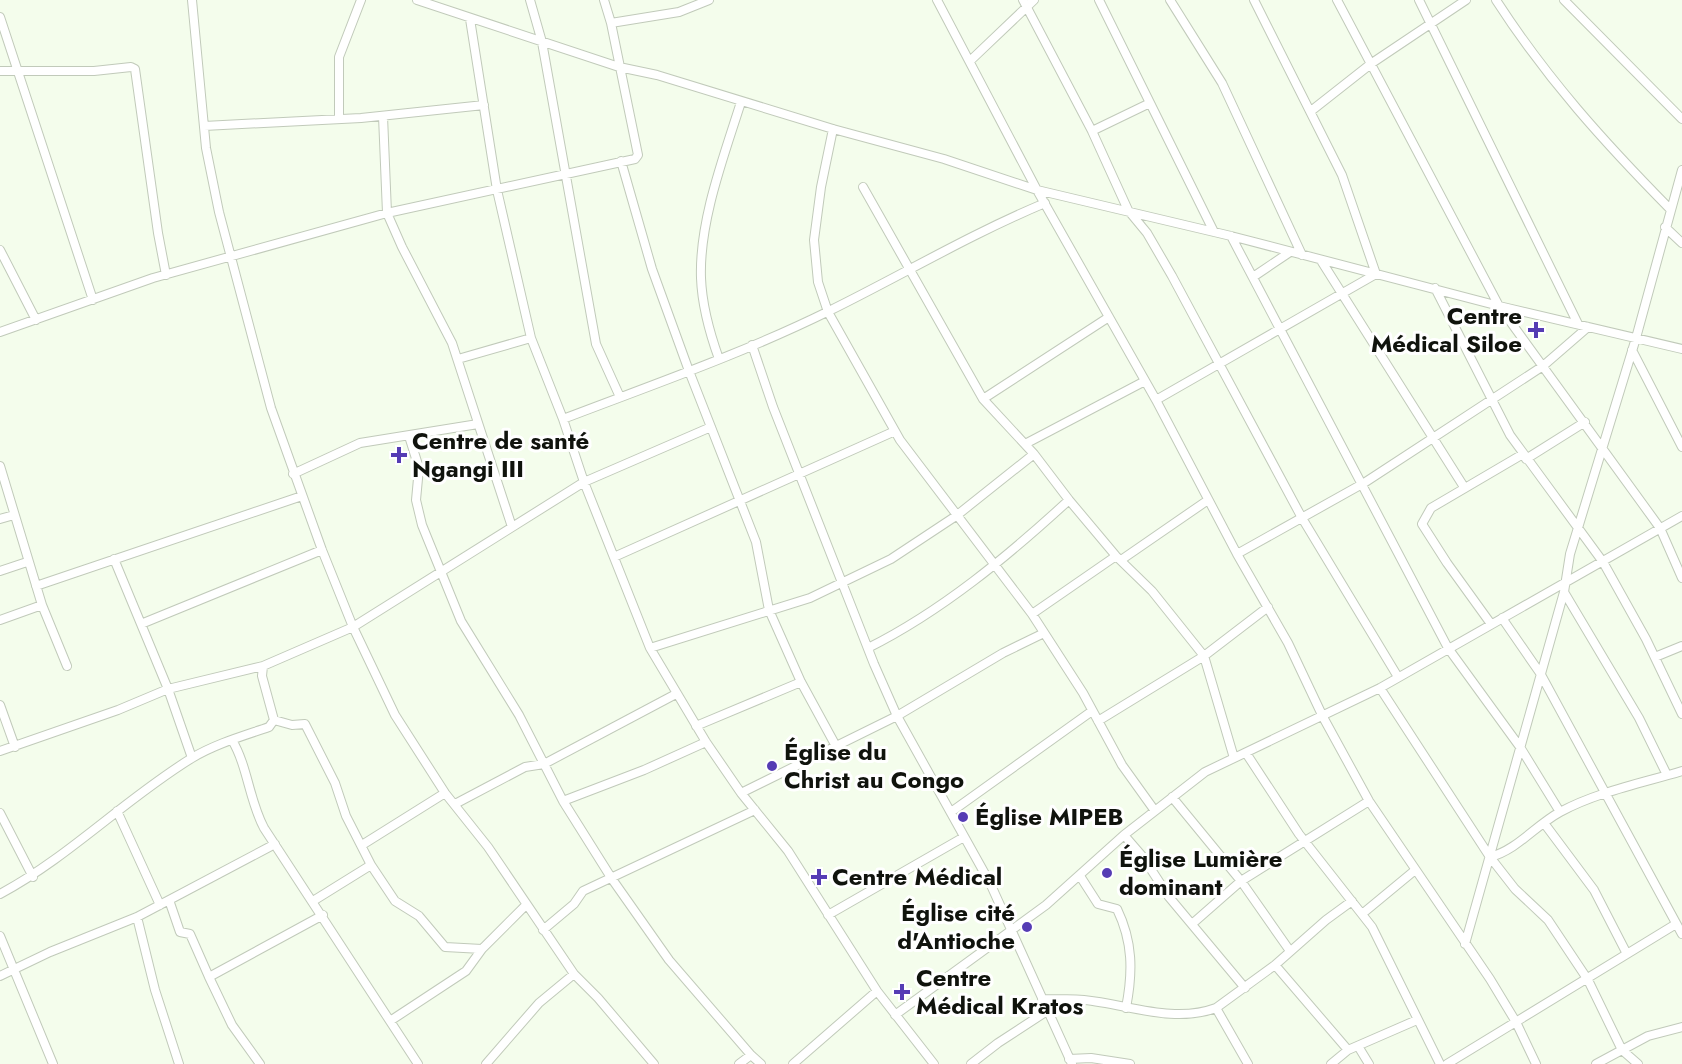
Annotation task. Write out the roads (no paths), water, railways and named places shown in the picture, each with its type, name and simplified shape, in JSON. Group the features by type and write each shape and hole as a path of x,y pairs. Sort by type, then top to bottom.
{"street":[{"path":"192,0 206,148 230,256 271,408 293,474 353,627 395,715 445,793 488,847 525,906 574,974 598,998 654,1064"},
{"path":"339,119 339,57 361,0"},
{"path":"417,0 620,67 669,78 741,102 944,159 1037,190 1128,210 1322,262 1376,273 1499,306 1682,349"},
{"path":"530,0 542,42 596,344 620,397"},
{"path":"0,332 166,275 387,213 635,159 638,154 611,23 604,0"},
{"path":"611,23 679,12 707,0"},
{"path":"938,0 1037,190 1156,400 1237,554 1268,607 1323,717 1369,801 1414,872 1516,1022 1536,1064"},
{"path":"971,60 1025,4 1034,0"},
{"path":"1100,0 1214,232"},
{"path":"1170,0 1222,83 1302,255"},
{"path":"1254,0 1342,175 1376,273"},
{"path":"1338,0 1499,306 1660,528 1682,578"},
{"path":"1419,0 1432,22 1578,324"},
{"path":"1311,111 1372,63 1466,0"},
{"path":"1496,0 1541,68 1618,156 1670,209"},
{"path":"1563,0 1682,119"},
{"path":"1025,4 1092,131 1128,210 1147,233 1302,518 1398,677"},
{"path":"0,17 93,300"},
{"path":"470,19 497,190 531,338 563,419 584,482 650,648 676,694 741,794 788,851 877,991 934,1064"},
{"path":"0,71 94,71 131,66 135,69 166,275"},
{"path":"719,359 711,337 701,274 709,207 741,102"},
{"path":"1092,131 1150,103"},
{"path":"204,126 383,116 484,105"},
{"path":"383,116 387,213 402,247 453,343 512,527"},
{"path":"833,129 821,187 814,240 818,282 828,312 895,431 956,516 1032,614 1098,721 1122,765 1155,811"},
{"path":"621,161 652,269 756,542 769,610 801,682 837,748"},
{"path":"1465,944 1564,592 1578,528 1636,338 1682,170"},
{"path":"863,187 878,218 910,268 983,399 1034,454 1069,500 1119,558 1152,591 1204,656 1234,758"},
{"path":"563,419 719,359 828,312 985,228 1045,203"},
{"path":"1665,227 1682,243"},
{"path":"1231,236 1364,483 1448,648 1520,747 1560,812"},
{"path":"0,250 36,320"},
{"path":"1253,277 1290,252"},
{"path":"1322,262 1464,487"},
{"path":"1156,400 1221,366 1376,273"},
{"path":"1435,288 1491,398 1525,456 1603,562 1655,657 1682,714"},
{"path":"983,399 1109,317"},
{"path":"1237,554 1364,483 1491,398 1544,366 1588,327"},
{"path":"458,359 531,338"},
{"path":"752,345 868,648 897,716 990,883 1071,1062 1091,1058 1130,1064"},
{"path":"1632,350 1682,447"},
{"path":"1025,444 1145,381"},
{"path":"1491,624 1424,530 1424,518 1431,508 1464,487 1585,422"},
{"path":"293,474 351,446 478,424"},
{"path":"0,751 168,688 263,666 353,627 584,482 711,427"},
{"path":"614,557 895,431"},
{"path":"409,436 418,468 417,505 461,621 519,715 563,801 612,879 669,960 761,1064"},
{"path":"650,648 806,600 891,559 956,516 1034,454"},
{"path":"0,466 27,562 67,666"},
{"path":"36,586 302,496"},
{"path":"868,648 911,626 993,565 1069,500"},
{"path":"1032,614 1208,500"},
{"path":"0,519 14,515"},
{"path":"895,1015 1012,930 1080,876 1124,835 1205,772 1380,688 1682,516"},
{"path":"141,624 322,550"},
{"path":"114,559 168,688 192,758"},
{"path":"0,571 27,562"},
{"path":"1564,592 1639,718 1667,775"},
{"path":"0,620 42,605"},
{"path":"1098,721 1204,656 1268,607"},
{"path":"1502,618 1540,673 1682,934"},
{"path":"741,794 837,748 897,716 1003,652 1044,633"},
{"path":"1655,657 1682,646"},
{"path":"263,666 262,676 274,720"},
{"path":"696,726 801,682"},
{"path":"1380,688 1491,857 1515,889 1548,920 1588,980 1622,1050 1638,1064"},
{"path":"455,804 525,767 544,764 676,694"},
{"path":"0,705 15,747"},
{"path":"951,812 1092,711"},
{"path":"0,894 33,877 117,811 192,758 269,727 274,720"},
{"path":"274,720 292,725 305,724 335,783 346,816 371,865 395,902 419,916 445,947 482,949"},
{"path":"232,740 240,753 255,810 418,1064"},
{"path":"563,801 706,742"},
{"path":"1246,753 1306,843 1362,914 1396,974 1440,1064"},
{"path":"1491,857 1503,852 1560,812 1605,794 1682,771"},
{"path":"362,845 445,793"},
{"path":"1172,797 1241,881 1290,951"},
{"path":"1192,924 1241,881 1306,843 1369,801"},
{"path":"543,930 573,904 583,891 755,810"},
{"path":"117,811 160,905"},
{"path":"0,813 33,877"},
{"path":"1544,823 1594,890 1627,954"},
{"path":"1124,835 1192,924 1245,988"},
{"path":"828,915 964,837"},
{"path":"0,976 160,905 275,844"},
{"path":"313,901 371,865"},
{"path":"1362,914 1414,872"},
{"path":"1080,876 1098,904 1117,909 1125,925 1132,957 1132,979 1126,1008"},
{"path":"169,900 180,932 190,934 232,1025 260,1064"},
{"path":"1042,999 1084,1000 1172,1013 1206,1012 1216,1008 1245,988 1352,901"},
{"path":"390,1021 466,971 482,949 525,906"},
{"path":"209,977 323,915"},
{"path":"137,916 155,990 179,1064"},
{"path":"1447,1064 1588,980 1676,924"},
{"path":"0,936 53,1064"},
{"path":"1275,965 1348,1050"},
{"path":"486,1064 539,1003 574,974"},
{"path":"794,1064 877,991"},
{"path":"1216,1008 1248,1064"},
{"path":"970,1064 1047,1011"},
{"path":"1331,1064 1348,1050 1417,1020"},
{"path":"1596,1064 1648,1036 1682,1026"},
{"path":"1358,1046 1369,1064"},
{"path":"740,1064 751,1055"}],"place":[{"name":"Centre Médical Siloe","path":"1536,330"},
{"name":"Centre de santé Ngangi III","path":"399,455"},
{"name":"Église du Christ au Congo","path":"772,766"},
{"name":"Église MIPEB","path":"963,817"},
{"name":"Église Lumière dominant","path":"1107,873"},
{"name":"Centre Médical","path":"819,877"},
{"name":"Église cité d'Antioche","path":"1027,927"},
{"name":"Centre Médical Kratos","path":"902,992"}]}
